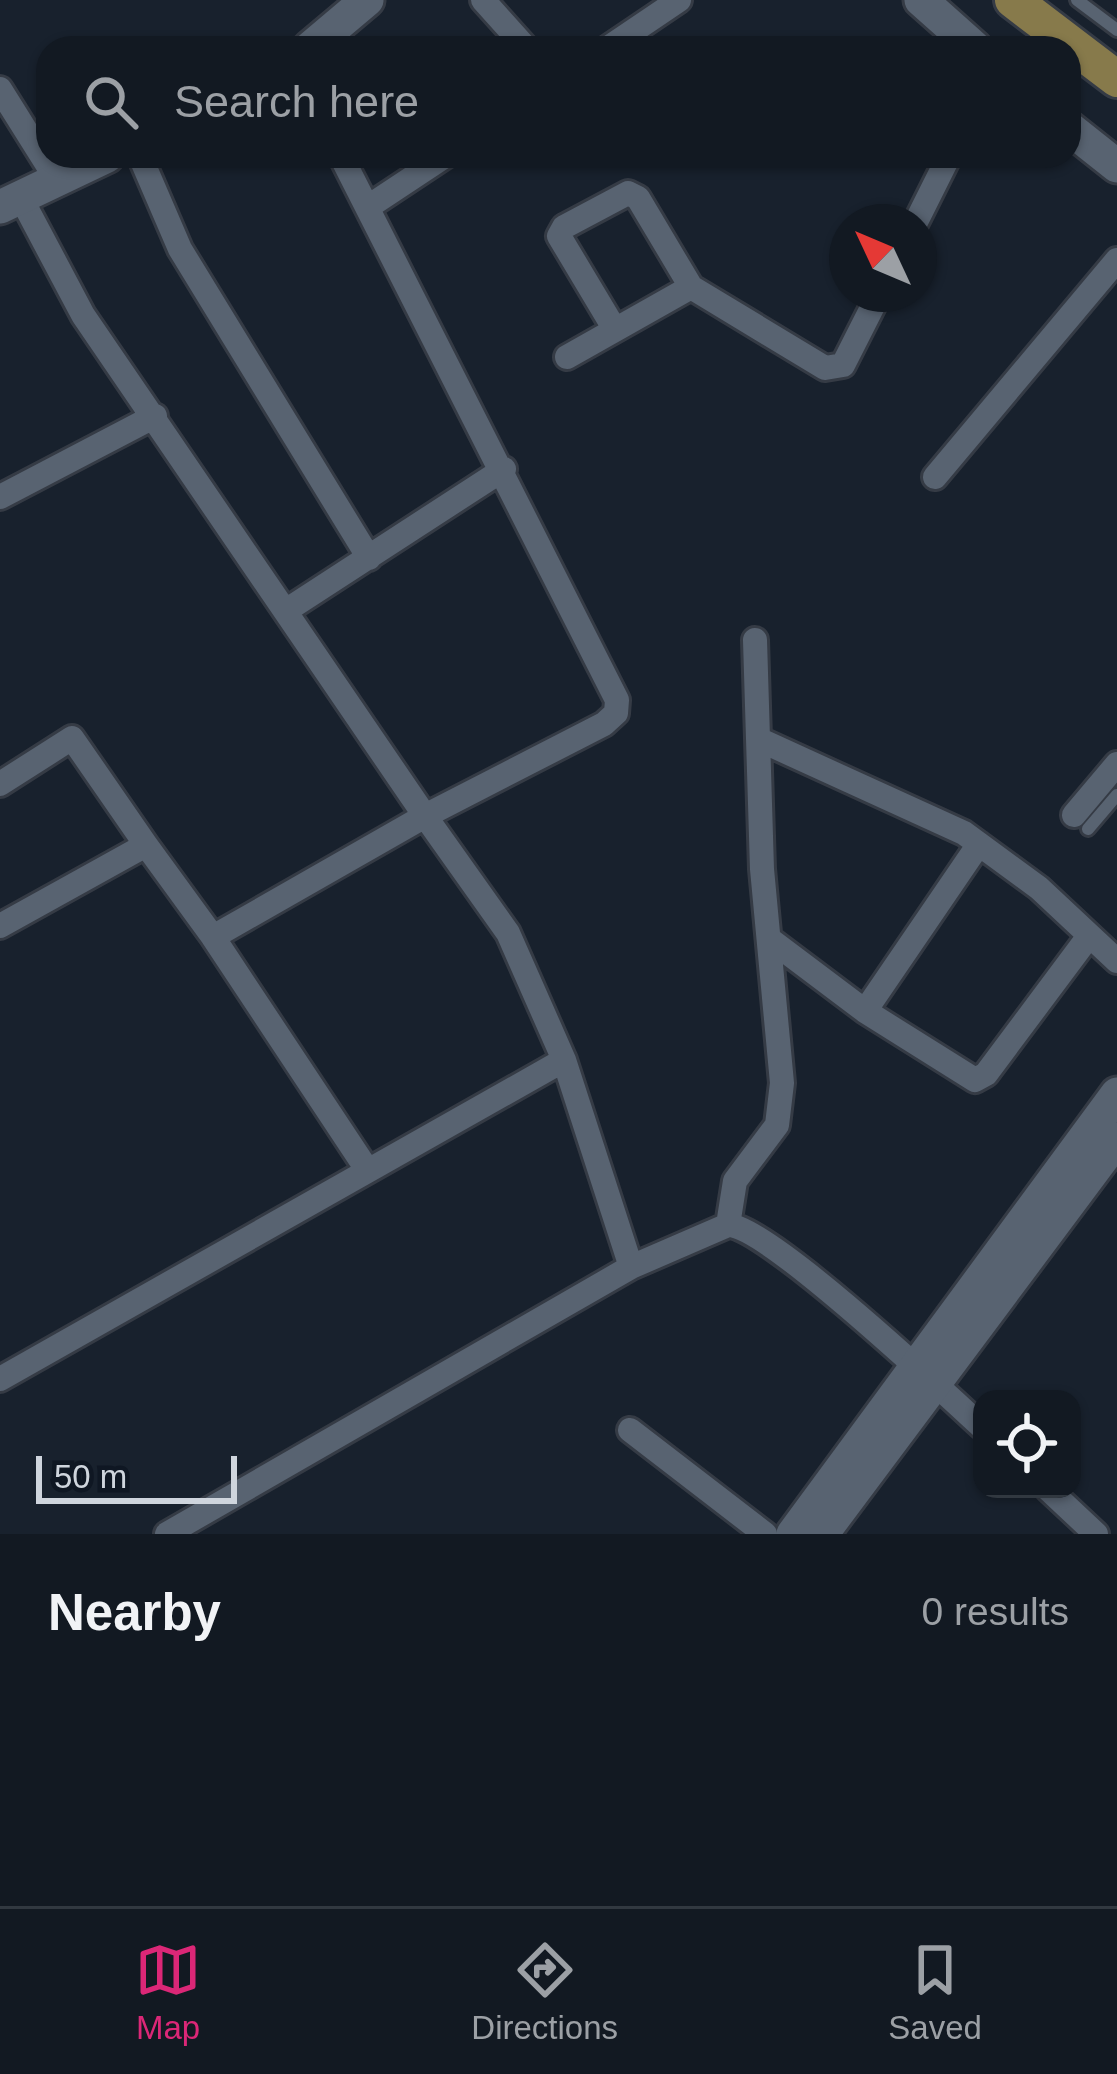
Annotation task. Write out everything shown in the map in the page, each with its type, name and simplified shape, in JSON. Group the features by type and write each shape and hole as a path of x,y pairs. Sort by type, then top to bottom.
{"main road":[{"path":"1013,0 1060,36"},
{"path":"1081,52 1117,79"}],"street":[{"path":"324,36 367,0"},
{"path":"483,0 515,36"},
{"path":"626,36 679,0"},
{"path":"921,0 962,36"},
{"path":"0,89 36,147"},
{"path":"1081,138 1117,166"},
{"path":"49,168 55,177"},
{"path":"77,168 10,201 83,315 508,933 564,1060 632,1267"},
{"path":"145,168 180,249 369,558"},
{"path":"212,937 616,713 617,700 504,469 347,168"},
{"path":"368,206 427,168"},
{"path":"925,204 943,168"},
{"path":"614,328 559,236 564,227 619,194 638,198 691,287 835,370 843,365 870,312"},
{"path":"935,477 1117,260"},
{"path":"567,357 691,287"},
{"path":"0,496 155,416"},
{"path":"287,610 504,469"},
{"path":"728,1225 735,1181 777,1125 782,1083 763,869 755,640"},
{"path":"0,784 72,738 366,1168"},
{"path":"760,740 891,795 979,844 1117,961"},
{"path":"1081,822 1117,764"},
{"path":"865,1011 979,844"},
{"path":"0,926 146,845"},
{"path":"772,941 865,1011 974,1080 986,1074 1089,935"},
{"path":"0,1379 564,1060"},
{"path":"822,1534 923,1374 1117,1094"},
{"path":"793,1534 1117,1139"},
{"path":"167,1534 632,1267 728,1225 743,1226 785,1257 973,1419"},
{"path":"630,1430 765,1534"},
{"path":"1058,1498 1096,1534"}],"lane":[{"path":"1077,0 1117,30"},
{"path":"1081,822 1117,795"}]}
